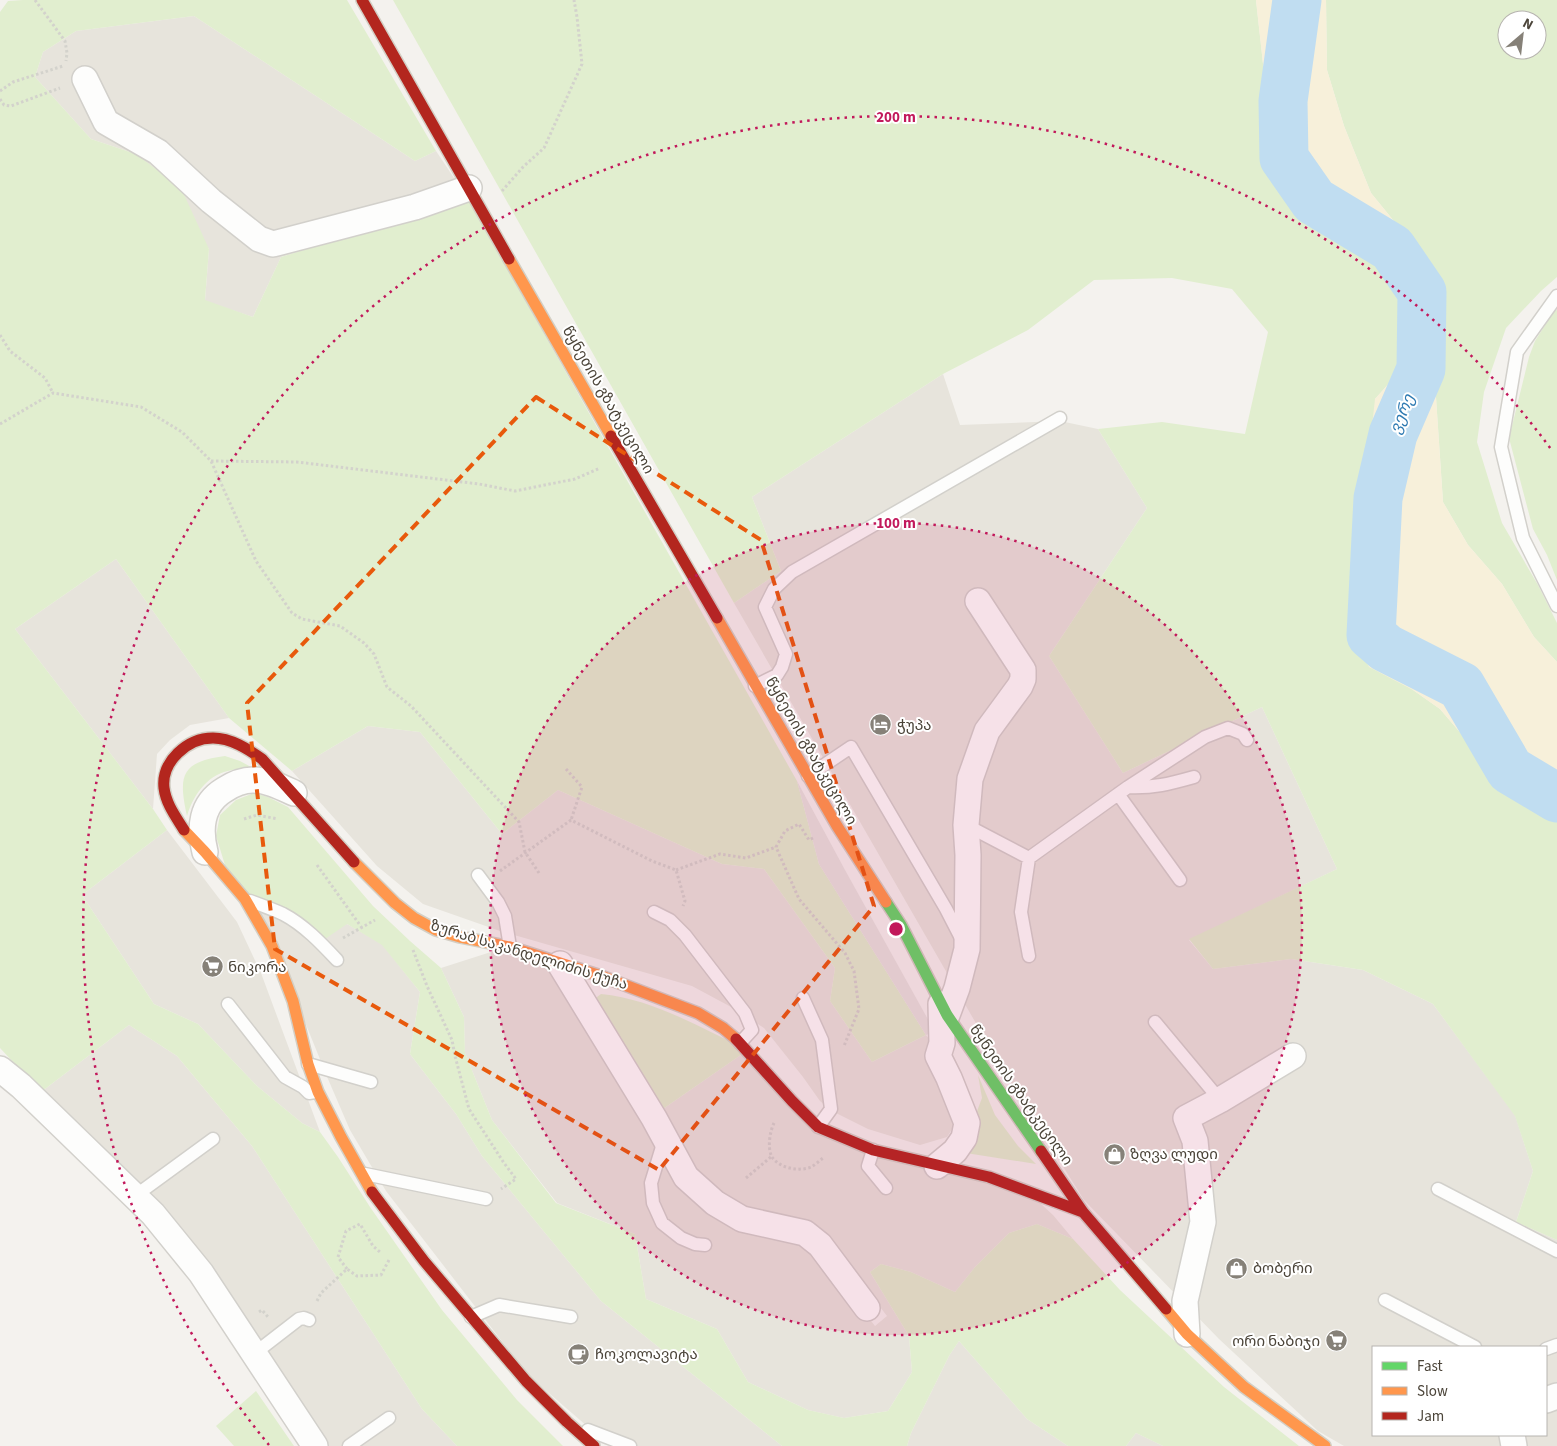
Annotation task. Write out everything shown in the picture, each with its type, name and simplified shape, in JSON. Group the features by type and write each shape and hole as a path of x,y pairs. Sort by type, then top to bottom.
{"street":[{"name":"წყნეთის გზატკეცილი","path":"362,0 755,686 837,826 901,925 944,1009 1083,1212 1187,1334 1244,1387 1319,1444"},
{"path":"85,79 106,122 158,152 218,207 259,240 273,244 415,207 469,188"},
{"path":"937,1166 955,1151 964,1138 967,1123 938,1056 942,1043 944,1009 957,988 967,949 968,855 966,825 970,778 986,731 1020,686 1023,678 1023,670 978,601"},
{"name":"ზურაბ საკანდელიძის ქუჩა","path":"594,1446 526,1382 424,1261 374,1194 340,1137 318,1092 308,1064 293,1001 272,946 245,899 186,833 171,810 164,787 166,774 172,759 184,748 197,741 212,738 245,747 262,759 343,850 395,903 414,918 436,930 510,947 601,976 698,1013 723,1028 740,1043 818,1127 838,1137 873,1150 989,1177 1083,1212"},
{"name":"ზურაბ საკანდელიძის ქუჩა","path":"204,852 202,821 208,805 218,794 234,784 253,780 274,784 294,793"},
{"path":"560,964 665,1137 686,1177 715,1203 742,1219 805,1233 820,1245 867,1308"},
{"path":"1187,1334 1185,1301 1203,1222 1195,1141 1186,1118 1293,1056"},
{"path":"0,1069 21,1086 153,1214 201,1273 315,1446"}],"lane":[{"path":"1557,296 1517,352 1501,446 1523,538 1557,606"},
{"path":"755,686 776,674 782,667 786,654 765,607 774,589 788,576 1060,418"},
{"path":"1029,956 1021,912 1029,858 1123,790 1205,737 1228,728 1244,734 1247,740"},
{"path":"808,776 851,747 946,909 967,949"},
{"path":"1123,790 1148,788 1194,777"},
{"path":"1123,790 1180,880"},
{"path":"966,825 1029,858"},
{"path":"478,874 498,902 505,916 510,947"},
{"path":"245,899 282,914 298,924 317,939 337,960"},
{"path":"654,912 670,920 685,935 744,1013 752,1030 740,1043"},
{"path":"803,998 822,1040 828,1078 831,1109 818,1127"},
{"path":"228,1004 285,1076 309,1093 318,1092"},
{"path":"1155,1022 1220,1100"},
{"path":"308,1064 371,1082"},
{"path":"665,1137 651,1183 653,1203 662,1222 681,1238 695,1244 705,1245"},
{"path":"135,1196 213,1139"},
{"path":"873,1150 868,1166 886,1188"},
{"path":"362,1174 486,1199"},
{"path":"1438,1189 1557,1251"},
{"path":"1385,1300 1473,1346"},
{"path":"471,1317 499,1305 571,1317"},
{"path":"255,1353 299,1319 310,1320"},
{"path":"349,1446 389,1418"},
{"path":"567,1422 630,1446"}],"path":[{"path":"0,91 13,82 63,66 66,63 65,41 34,0"},
{"path":"502,192 522,166 544,148 582,64 574,0"},
{"path":"0,99 4,105 11,106 85,79"},
{"path":"0,335 10,351 45,378 53,393"},
{"path":"0,424 53,393 141,407 182,432 211,461 256,560 292,613 302,619 340,626 364,643 374,654 387,687 411,706 519,822 525,852 539,873"},
{"path":"211,461 297,462 480,484 516,491 575,479 603,466"},
{"path":"500,872 571,820 582,787 566,769"},
{"path":"244,819 257,815 277,818 283,822"},
{"path":"571,820 652,861 676,870 720,854 746,858 776,847 785,831 799,824 809,840"},
{"path":"776,847 799,899 845,953 854,971 859,1009 841,1053 828,1078"},
{"path":"311,857 362,928"},
{"path":"676,870 685,901 683,906"},
{"path":"414,918 410,941 452,1040 469,1109 504,1164 516,1179 486,1199"},
{"path":"792,1100 773,1124 769,1140 772,1156 785,1167 801,1169 812,1167 824,1158 838,1137"},
{"path":"746,1178 772,1156"},
{"path":"360,1224 373,1246 389,1261 381,1275 357,1276 347,1269 338,1257 346,1231 360,1224"},
{"path":"315,1304 321,1293 347,1269"}],"highlighted area":[{"path":"536,397 761,540 874,906 659,1170 275,949 247,703"}],"shaded area":[{"path":"194,16 415,161 436,151 468,199 281,257 253,317 205,301 209,249 136,154 91,139 35,77 43,52 76,31"},
{"path":"943,374 960,425 1060,421 1098,429 1147,508 1049,656 1123,773 1262,707 1337,869 1189,940 1213,969 1291,959 1363,970 1433,1004 1515,1115 1533,1171 1516,1222 1557,1240 1557,1446 1344,1446 1318,1431 1219,1339 1084,1200 1004,1072 734,603 781,571 752,497"},
{"path":"116,559 229,718 190,725 170,740 157,754 153,809 15,629"},
{"path":"368,726 420,732 502,834 558,790 722,864 764,869 835,968 830,1001 872,1062 926,1035 937,1048 960,1117 947,1137 920,1145 868,1129 832,1111 820,1101 764,1028 733,1008 692,986 500,931 423,904 377,866 292,771"},
{"path":"797,781 935,1032 926,1035 819,864"},
{"path":"167,830 237,922 261,973 320,1132 302,1123 257,1086 198,1024 154,1004 82,895"},
{"path":"260,911 347,924 382,944 420,992 410,1054 456,1114 482,1156 601,1301 782,1446 610,1446 528,1375 386,1191 350,1130"},
{"path":"494,951 554,969 649,1114 681,1176 714,1215 750,1228 803,1233 875,1326 887,1316 838,1252 808,1227 781,1217 752,1211 727,1200 695,1172 663,1109 748,1050 810,1119 873,1152 1029,1193 1053,1215 1073,1239 1037,1224 1009,1233 975,1267 955,1292 911,1272 881,1264 870,1272 909,1336 912,1372 888,1411 844,1418 808,1410 748,1382 717,1329 646,1299 635,1234 557,1203 492,1120 465,1053 464,1017 441,968"},
{"path":"129,1025 177,1056 252,1146 422,1409 457,1446 324,1446 41,1092"},
{"path":"959,1341 1027,1419 1068,1446 907,1446 911,1433 949,1356"},
{"path":"1136,1433 1163,1446 1126,1446"}],"green space":[{"path":"347,0 436,151 415,161 194,16 76,31 43,52 35,77 91,139 136,154 181,188 209,249 205,300 253,317 281,257 468,199 797,781 819,864 926,1035 872,1062 830,1001 835,968 764,869 722,864 558,790 502,834 420,732 368,726 292,771 229,718 116,559 15,629 167,830 82,895 154,1004 198,1024 257,1086 302,1123 320,1132 442,1310 517,1400 563,1446 457,1446 422,1409 252,1146 177,1056 129,1025 41,1092 0,1048 0,12 8,1"},
{"path":"393,0 1256,0 1274,164 1351,231 1387,258 1408,303 1400,371 1375,399 1413,690 1440,709 1499,778 1557,816 1557,1240 1516,1222 1533,1171 1515,1116 1433,1004 1363,970 1291,959 1213,969 1189,939 1337,869 1262,707 1123,773 1049,656 1147,508 1098,429 1162,422 1245,434 1268,332 1232,289 1172,278 1094,280 1028,330 943,374 752,497 781,571 734,603"},
{"path":"1326,0 1557,0 1557,277 1506,328 1484,392 1477,442 1502,523 1538,585 1557,623 1557,662 1534,637 1502,584 1468,545 1443,502 1434,368 1441,311 1420,253 1371,193 1344,126 1327,70"},
{"path":"1557,310 1557,580 1547,555 1533,529 1509,438 1529,357 1535,341 1554,311"},
{"path":"225,756 251,767 228,771 213,777 197,794 187,816 183,790 183,781 186,773 199,762"},
{"path":"254,793 268,797 288,807 373,906 441,968 464,1017 465,1053 492,1120 556,1203 635,1234 646,1299 717,1329 748,1382 808,1410 844,1418 888,1411 912,1372 909,1336 870,1272 881,1264 911,1272 955,1292 975,1267 1009,1233 1037,1224 1073,1239 1120,1290 1224,1387 1299,1446 1163,1446 1136,1433 1126,1446 1068,1446 1027,1419 959,1341 949,1356 911,1433 907,1446 782,1446 601,1301 482,1156 456,1114 410,1054 420,992 382,945 347,924 325,939 260,911 225,865 216,836 220,815 236,800"},
{"path":"601,994 620,997 658,1008 748,1050 663,1109 593,1000"},
{"path":"978,1075 995,1115 1018,1146 1036,1164 947,1150 974,1119 982,1098"},
{"path":"256,1391 294,1446 234,1446 216,1426"}],"sand":[{"path":"1256,0 1326,0 1327,70 1344,126 1371,193 1420,253 1441,311 1434,368 1443,502 1468,545 1502,584 1534,637 1557,662 1557,816 1499,778 1440,709 1413,690 1369,667 1352,631 1359,543 1375,399 1400,371 1408,303 1387,258 1307,201 1274,164"}],"waterway":[{"name":"ვერე","path":"1297,0 1283,101 1284,158 1314,201 1392,248 1422,292 1421,369 1393,434 1378,498 1371,635 1386,648 1461,686 1510,770 1557,798"}],"traffic: fast":[{"path":"886,902 901,925 947,1015 1041,1151"}],"traffic: slow":[{"path":"509,259 611,436"},
{"path":"717,618 837,826 886,902"},
{"path":"184,830 245,899 272,946 293,1001 308,1064 318,1092 372,1192"},
{"path":"354,862 395,903 414,918 436,930 510,947 601,976 698,1013 723,1028 736,1039"},
{"path":"1166,1309 1187,1334 1244,1387 1325,1446"}],"traffic: jam":[{"path":"362,0 509,259"},
{"path":"611,436 717,618"},
{"path":"184,830 165,794 164,778 167,769 171,761 185,747 203,739 220,738 239,745 262,759 354,862"},
{"path":"736,1039 818,1127 873,1150 989,1177 1083,1212"},
{"path":"1041,1151 1083,1212 1166,1309"},
{"path":"372,1192 424,1261 526,1381 594,1446"}],"place":[{"name":"ჭუპა","path":"881,725"},
{"name":"ნიკორა","path":"212,967"},
{"name":"ზღვა ლუდი","path":"1114,1154"},
{"name":"ბობერი","path":"1237,1268"},
{"name":"ორი ნაბიჯი","path":"1336,1341"},
{"name":"ჩოკოლავიტა","path":"579,1354"}]}
